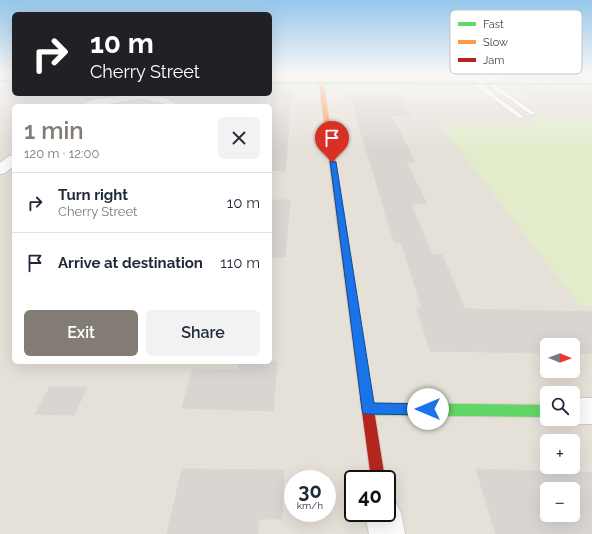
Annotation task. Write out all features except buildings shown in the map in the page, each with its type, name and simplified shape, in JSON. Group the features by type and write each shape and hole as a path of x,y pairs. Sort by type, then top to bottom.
{"street":[{"path":"93,104 110,100"},
{"path":"160,100 170,104"},
{"path":"324,100 377,470"},
{"path":"0,170 12,161"},
{"path":"368,409 540,411"},
{"path":"580,411 592,411"},
{"path":"385,522 387,534"}],"lane":[{"path":"501,100 521,118"},
{"path":"510,100 533,114"}],"shaded area":[{"path":"0,100 592,100 592,534 0,534"}],"green space":[{"path":"530,118 592,118 592,306 580,306 441,126 540,126"}],"traffic: fast":[{"path":"368,409 540,411"}],"traffic: slow":[{"path":"324,100 366,397"}],"traffic: jam":[{"path":"366,397 377,470"}],"route":[{"path":"332,162 368,409 428,409"}]}
